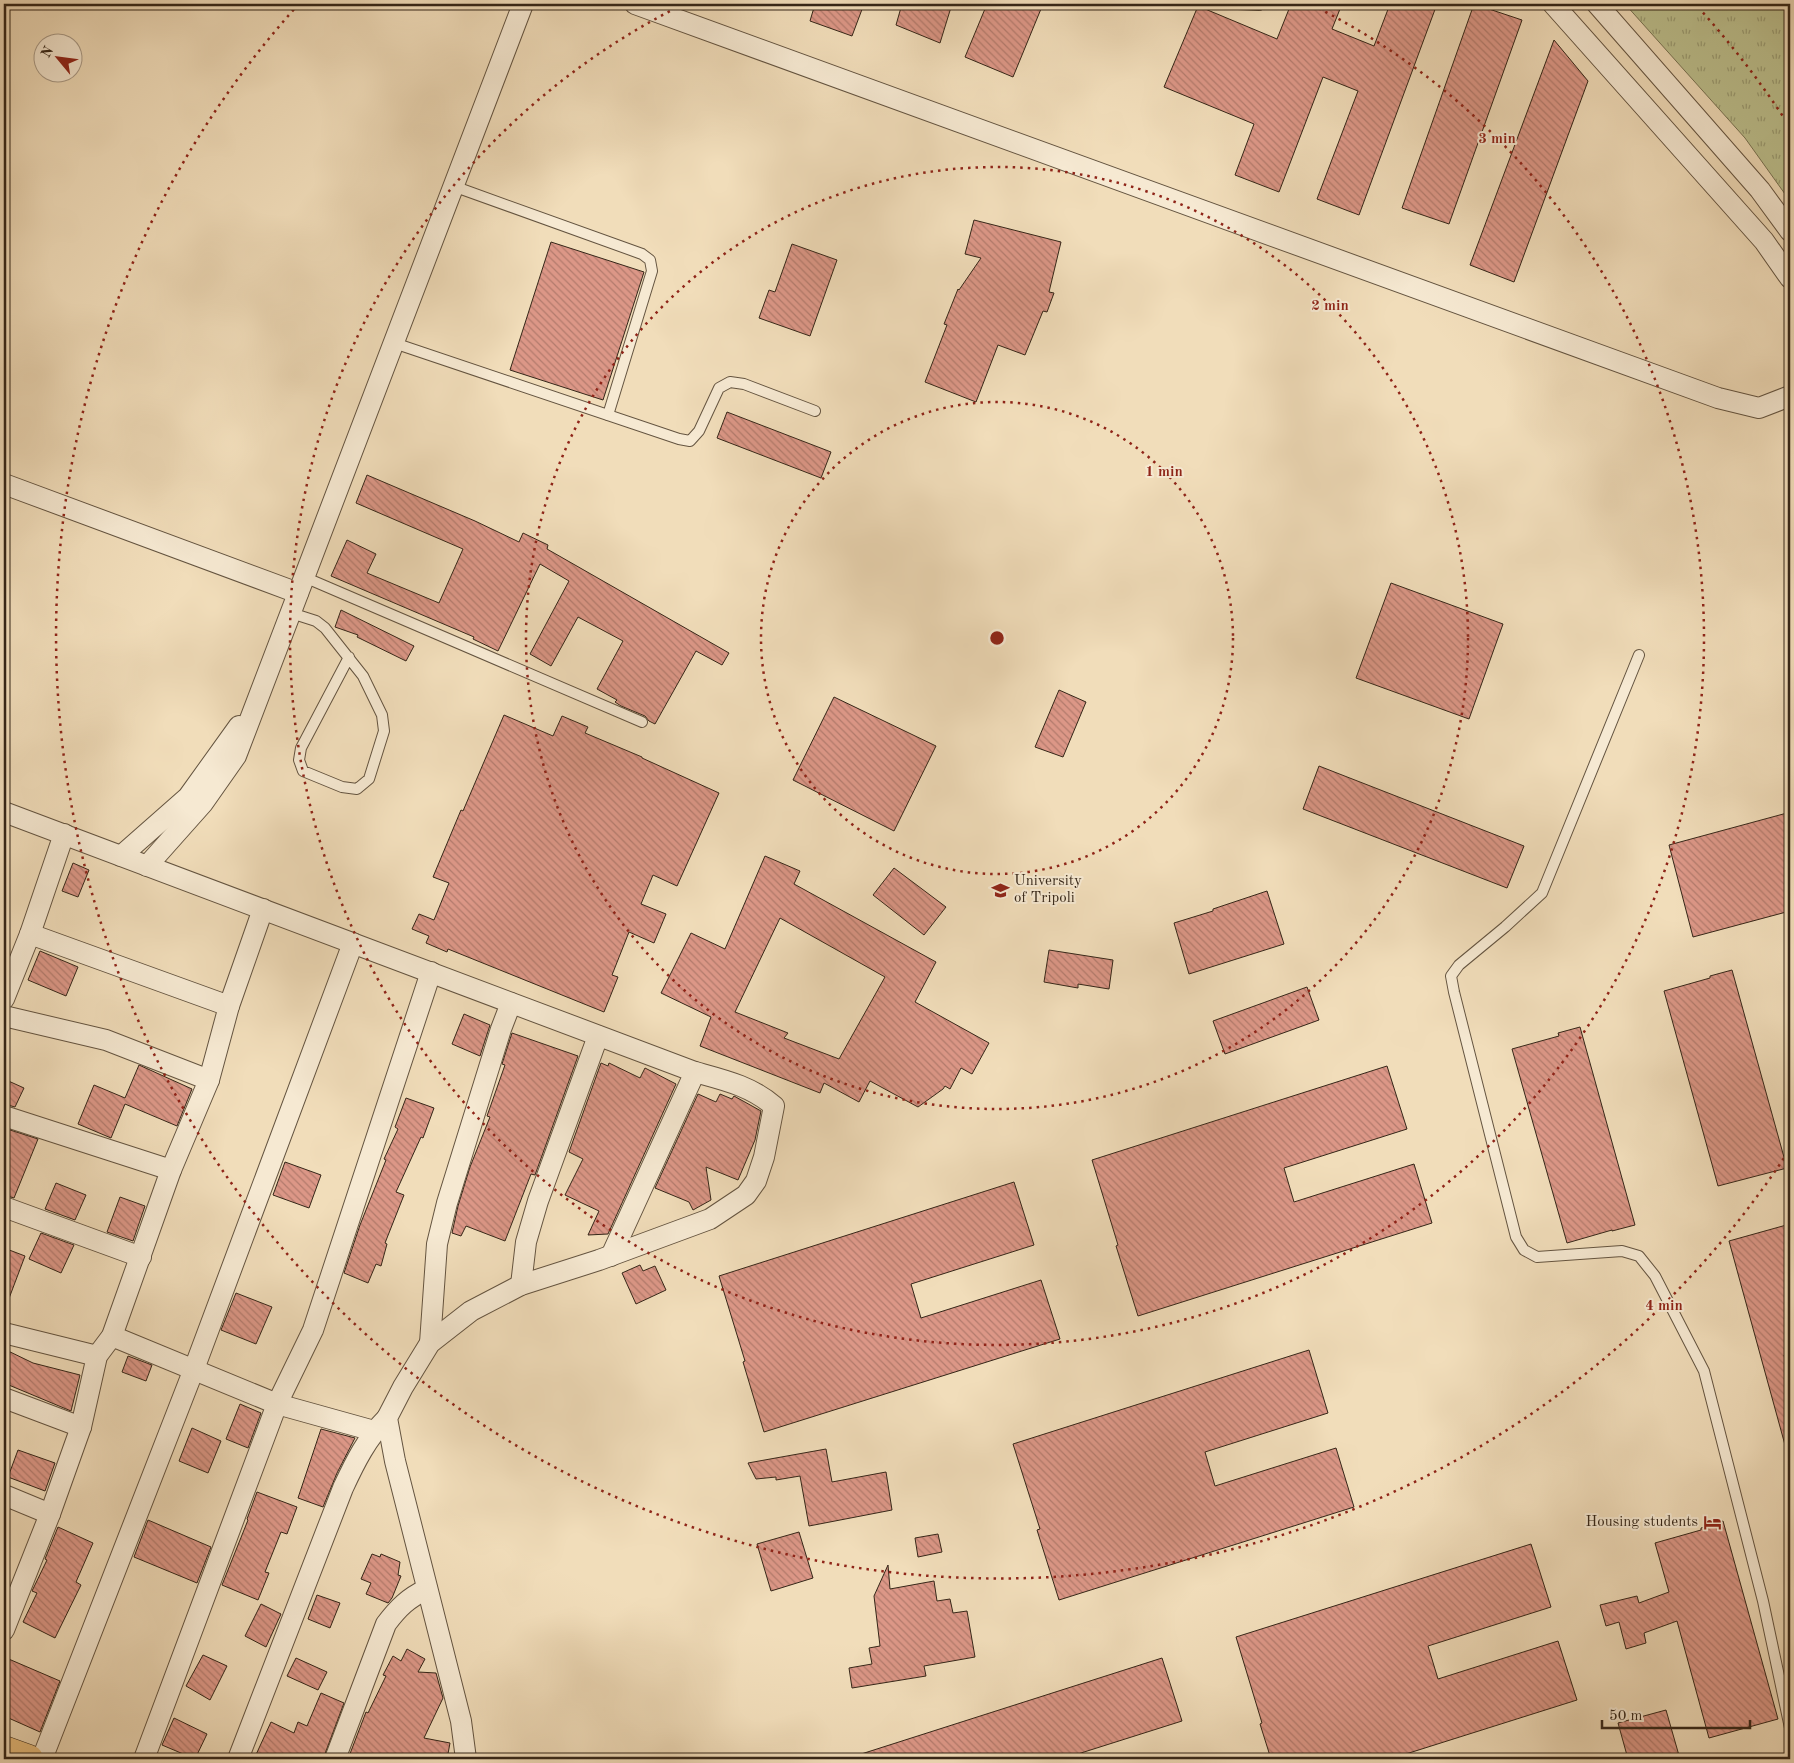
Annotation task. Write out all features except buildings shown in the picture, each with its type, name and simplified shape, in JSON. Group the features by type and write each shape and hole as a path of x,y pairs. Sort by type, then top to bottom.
{"main road":[{"path":"4,1750 29,1759"}],"street":[{"path":"147,866 203,803 236,756 522,4"},
{"path":"636,4 1718,398 1759,408 1790,396"},
{"path":"1553,4 1757,234 1790,278"},
{"path":"1597,4 1760,190 1790,231"},
{"path":"4,484 301,585"},
{"path":"121,856 188,797 258,700"},
{"path":"4,812 598,1036 695,1072 734,1083 762,1096 774,1106 764,1157 756,1180 746,1195 710,1219 611,1256 521,1285 471,1312 430,1343 381,1424 357,1457 342,1488 238,1759"},
{"path":"4,999 30,934 64,834"},
{"path":"4,1630 50,1514 81,1427 97,1356 112,1336 171,1170 209,1080 229,1006 263,909"},
{"path":"30,934 229,1006"},
{"path":"42,1759 194,1369 353,943"},
{"path":"144,1759 277,1404 313,1330 431,972"},
{"path":"430,1343 437,1244 500,1029 511,1003"},
{"path":"4,1016 106,1040 209,1080"},
{"path":"521,1285 526,1242 538,1201 598,1036"},
{"path":"611,1256 695,1072"},
{"path":"4,1116 171,1170"},
{"path":"4,1207 141,1256"},
{"path":"4,1333 97,1356"},
{"path":"112,1336 277,1404 381,1424"},
{"path":"4,1398 81,1427"},
{"path":"381,1424 395,1461 461,1721 466,1759"},
{"path":"4,1495 50,1514"},
{"path":"335,1759 386,1624 412,1596 427,1589"}],"lane":[{"path":"1238,4 1259,5"},
{"path":"453,186 642,254 650,260 652,271 608,415"},
{"path":"394,343 678,439 690,441 699,431 719,388 730,382 744,384 816,412"},
{"path":"301,585 642,722"},
{"path":"290,613 316,621 325,628 349,657 363,676 382,715 384,732 370,779 357,788 342,787 303,771 299,760 301,748 349,657"},
{"path":"1639,655 1542,893 1459,965 1451,976 1516,1237 1524,1250 1537,1257 1622,1251 1639,1256 1655,1276 1704,1371 1763,1601 1790,1728"}],"green space":[{"path":"1625,4 1790,4 1790,201 1745,138"}],"place":[{"name":"University of Tripoli","path":"1000,890"},
{"name":"Housing students","path":"1712,1522"}]}
